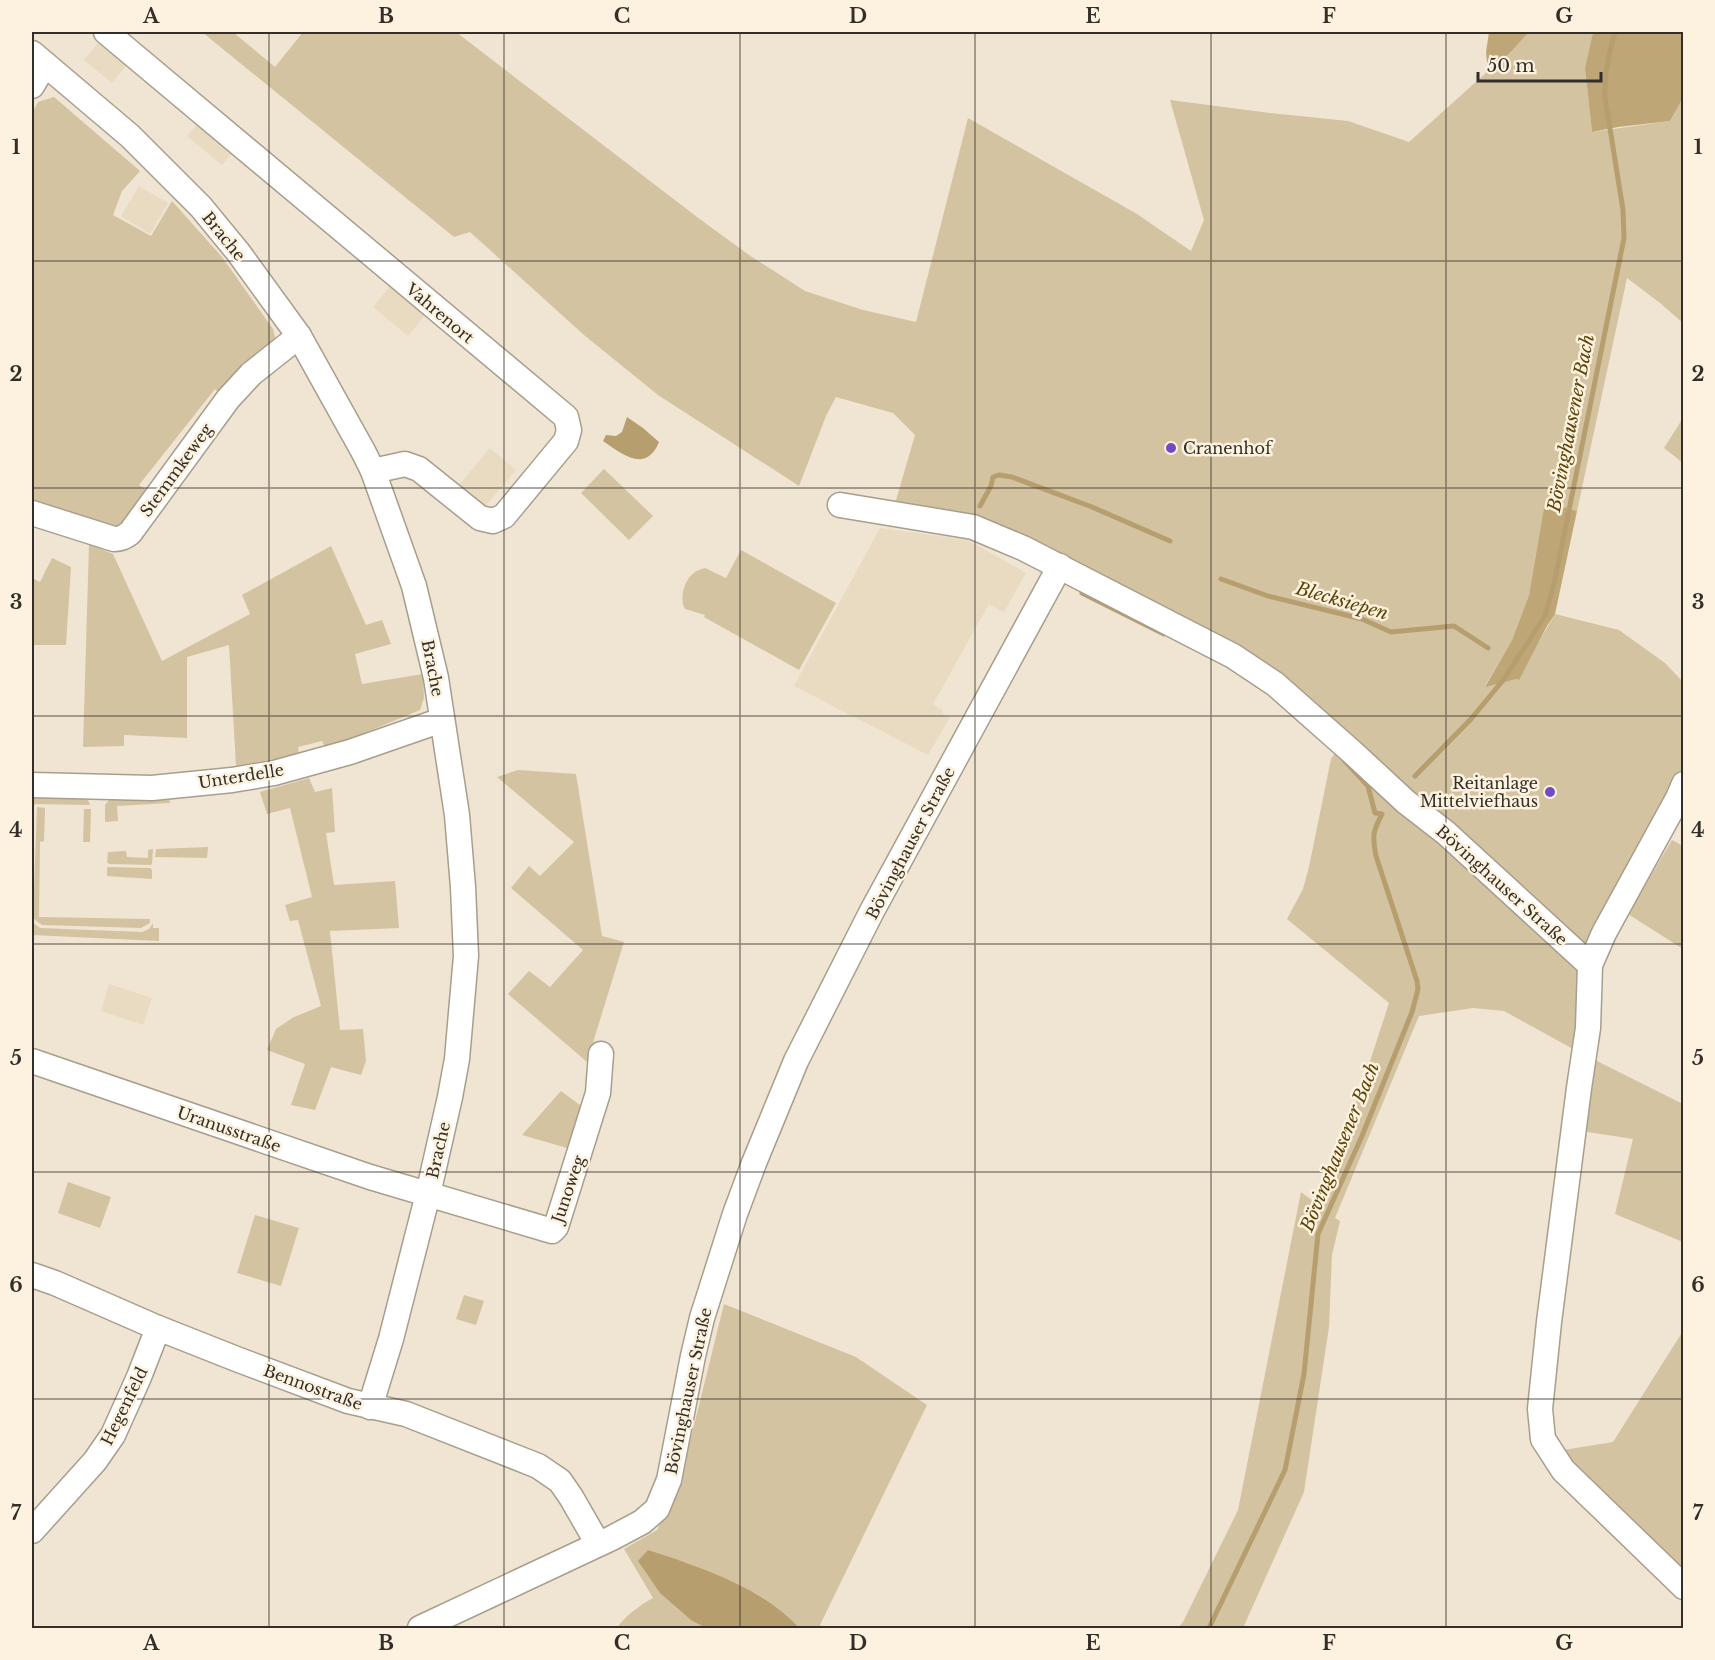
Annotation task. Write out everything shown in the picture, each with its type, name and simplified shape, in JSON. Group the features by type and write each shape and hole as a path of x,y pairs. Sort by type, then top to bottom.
{"street":[{"name":"Vahrenort","path":"106,32 566,417 569,430 566,441 504,516 493,520 480,518 419,469 405,464 372,471"},
{"name":"Brache","path":"38,58 130,136 201,207 238,252 299,336 372,471 414,586 425,625 436,678 457,815 466,956 457,1059 428,1194 391,1339 370,1407"},
{"path":"32,86 38,58"},
{"name":"Stemmkeweg","path":"32,513 114,539 126,536 228,399 251,374 299,336"},
{"path":"840,505 973,527 1060,566"},
{"name":"Bövinghauser Straße","path":"420,1629 642,1522 657,1509 669,1480 702,1318 739,1204 796,1061 872,911 1060,566 1233,656 1275,684 1406,802 1446,833 1590,965"},
{"name":"Unterdelle","path":"32,785 152,788 232,780 274,772 350,752 442,720"},
{"path":"1683,784 1678,798 1604,933 1590,965 1588,1028 1549,1322 1540,1408 1543,1439 1563,1470 1683,1587"},
{"name":"Junoweg","path":"428,1194 552,1231 556,1227 596,1101 601,1054"},
{"name":"Uranusstraße","path":"32,1061 332,1164 428,1194"},
{"name":"Bennostraße","path":"32,1275 158,1328 348,1401 406,1414 538,1466 560,1481 598,1544"},
{"name":"Hegenfeld","path":"32,1531 95,1461 113,1435 158,1328"}],"shaded area":[{"path":"202,32 233,32 275,67 303,32 456,32 697,217 749,255 805,291 863,310 916,322 968,118 1137,214 1191,251 1204,220 1170,100 1348,121 1409,142 1511,52 1529,32 1593,32 1585,68 1592,132 1670,121 1683,98 1683,323 1627,278 1577,511 1545,503 1529,595 1512,640 1485,686 1517,679 1555,614 1619,630 1665,663 1683,682 1683,784 1604,933 1585,1055 1683,1104 1683,1242 1615,1214 1633,1139 1575,1130 1584,1055 1504,1011 1473,1008 1419,1016 1335,1218 1340,1221 1332,1255 1329,1327 1304,1492 1243,1628 1178,1628 1238,1510 1301,1192 1314,1202 1359,1095 1389,1003 1287,919 1303,889 1331,759 1342,743 1275,684 1060,566 892,514 915,435 893,413 836,397 826,416 799,486 658,395 584,335 470,232 454,237"},
{"path":"1489,32 1529,32 1511,52 1488,71 1486,52"},
{"path":"1593,32 1683,32 1683,98 1670,121 1592,132 1585,68"},
{"path":"103,37 131,60 112,83 84,60"},
{"path":"54,97 140,171 122,191 113,215 151,236 172,201 222,257 273,329 278,349 222,396 215,389 139,485 150,492 129,525 111,532 32,507 32,113 38,102"},
{"path":"202,119 236,148 222,165 187,136"},
{"path":"139,186 168,203 150,234 121,216"},
{"path":"392,284 427,313 408,336 373,307"},
{"path":"627,417 659,442 654,452 647,457 633,458 603,441 606,435 616,436 622,432"},
{"path":"1683,418 1683,463 1664,448"},
{"path":"490,448 516,470 483,509 457,487"},
{"path":"604,469 653,516 629,540 581,493"},
{"path":"1545,502 1577,511 1555,614 1519,680 1485,687 1512,640 1529,595"},
{"path":"880,528 968,540 1026,573 1004,612 989,604 933,704 950,717 928,755 794,686"},
{"path":"89,544 113,554 162,661 250,614 242,595 331,546 366,625 382,620 391,644 355,654 362,684 423,674 424,698 420,710 343,742 325,747 322,741 298,747 299,755 236,766 229,645 187,657 187,738 124,735 124,746 83,747"},
{"path":"741,550 836,603 799,670 704,617 705,615 685,609 683,605 685,584 691,575 705,568 726,578"},
{"path":"52,558 71,567 66,645 32,645 32,578 40,582"},
{"path":"518,770 576,774 602,936 624,942 587,1062 508,994 529,971 550,987 583,950 511,888 529,866 540,876 574,842 497,777"},
{"path":"309,778 315,792 332,788 335,832 326,833 334,885 395,881 399,928 330,931 340,1030 363,1029 366,1061 361,1075 331,1067 315,1110 291,1105 305,1064 267,1050 276,1029 294,1017 321,1006 298,920 290,921 285,905 312,897 290,808 267,814 260,792"},
{"path":"32,794 84,798 90,805 35,804 32,853"},
{"path":"169,797 170,803 117,806 118,821 105,822 105,805 110,799"},
{"path":"37,807 45,808 44,841 40,842 39,917 150,919 150,923 141,928 42,925 35,920 33,916"},
{"path":"84,809 91,809 90,842 83,842"},
{"path":"1672,840 1683,846 1683,949 1628,914"},
{"path":"208,847 207,858 155,857 156,849"},
{"path":"153,849 151,865 109,864 107,862 108,852 126,851 127,857 148,858 148,850"},
{"path":"108,867 150,868 152,879 107,876"},
{"path":"32,922 40,928 142,932 149,929 153,923 153,928 159,928 159,941 32,935"},
{"path":"109,984 152,998 143,1025 101,1011"},
{"path":"561,1091 588,1111 574,1150 522,1135"},
{"path":"68,1182 111,1197 100,1228 58,1213"},
{"path":"255,1215 299,1228 281,1286 237,1273"},
{"path":"464,1295 484,1301 476,1325 456,1319"},
{"path":"724,1304 856,1357 927,1405 820,1625 824,1628 617,1628 633,1611 653,1598 624,1549 657,1530 681,1478"},
{"path":"1683,1331 1683,1587 1551,1452 1613,1442"},
{"path":"648,1550 708,1571 749,1590 768,1601 799,1628 706,1628 691,1620 660,1593 638,1561"}],"waterway":[{"name":"Bövinghausener Bach","path":"1415,776 1471,719 1504,679 1545,616 1554,584 1624,238 1623,210 1605,97 1607,64 1615,32"},
{"name":"Blecksiepen","path":"980,506 991,486 993,477 999,475 1012,477 1092,507 1170,541"},
{"name":"Blecksiepen","path":"1221,579 1268,596 1362,619 1391,632 1454,626 1488,648"},
{"path":"1082,593 1164,634"},
{"name":"Bövinghausener Bach","path":"1209,1628 1285,1470 1304,1374 1318,1234 1362,1136 1412,1012 1418,989 1376,856 1374,834 1382,814 1375,813 1368,786 1344,760"}],"place":[{"name":"Cranenhof","path":"1171,448"},
{"name":"Reitanlage Mittelviefhaus","path":"1550,792"}]}
